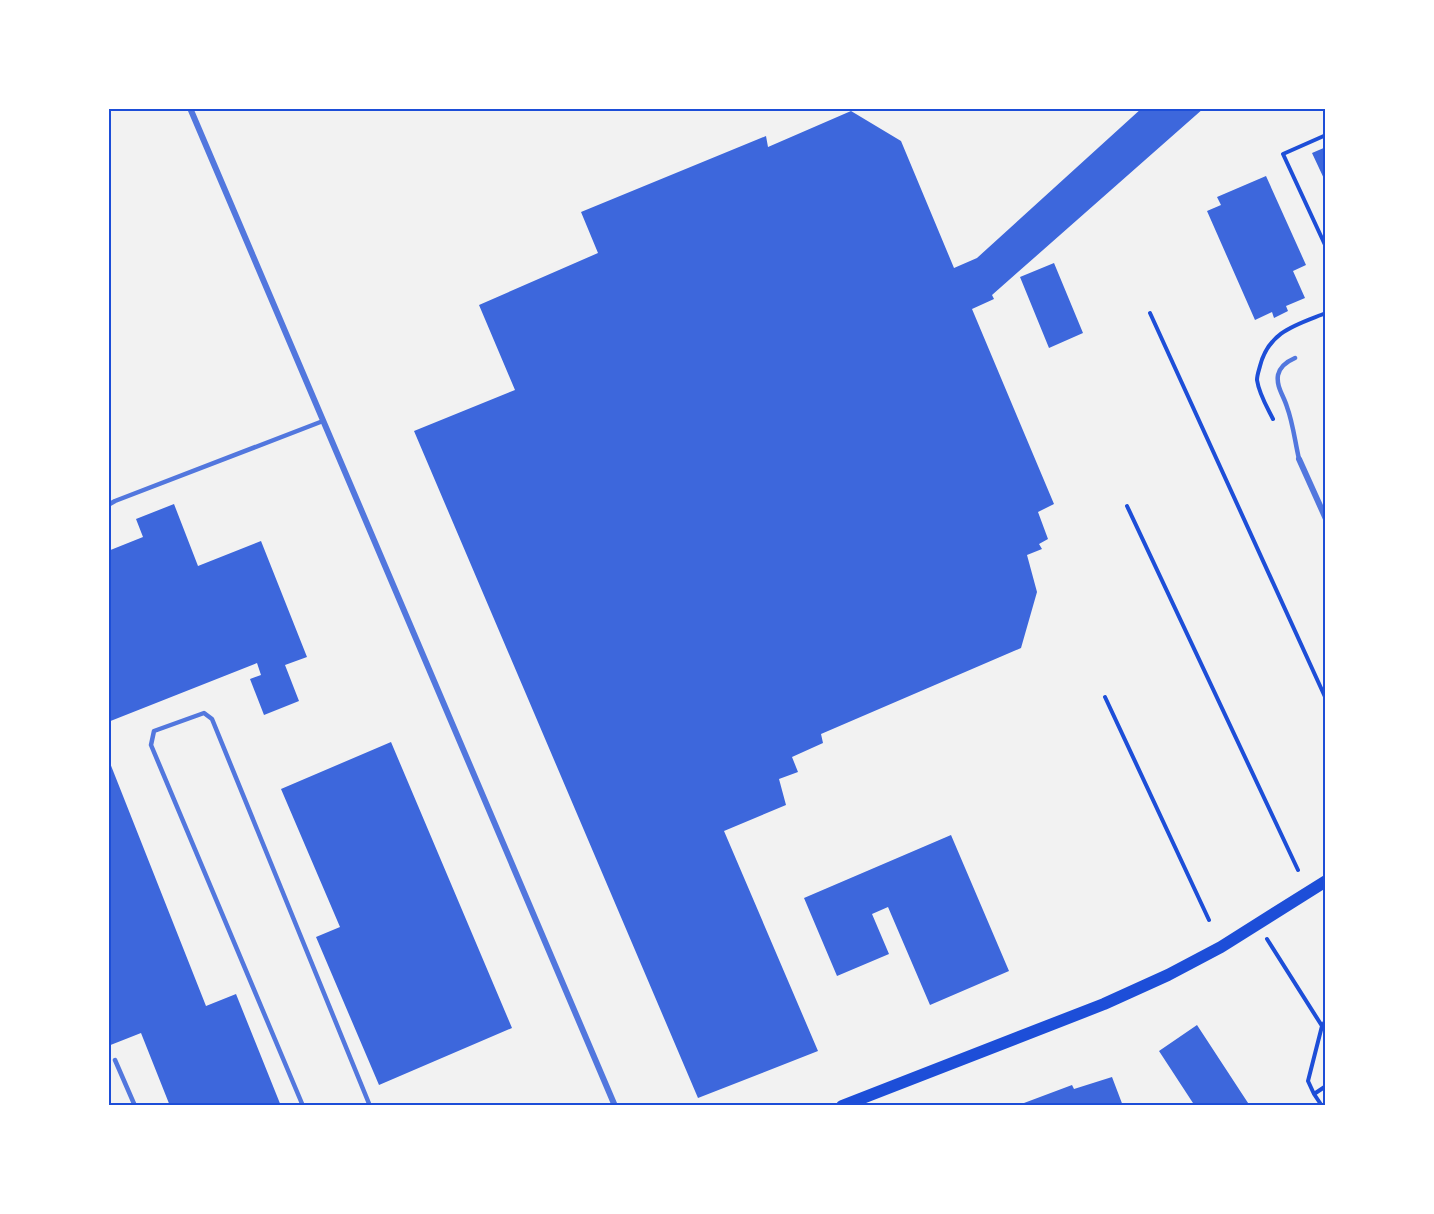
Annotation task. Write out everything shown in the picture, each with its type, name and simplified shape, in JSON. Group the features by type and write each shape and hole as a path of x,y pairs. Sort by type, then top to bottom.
{"main road":[{"path":"842,1106 1104,1004 1168,975 1258,925 1326,881"}],"street":[{"path":"190,108 615,1106"},
{"path":"1299,459 1326,519"}],"lane":[{"path":"1295,358 1287,362 1278,374 1279,389 1287,406 1299,459"},
{"path":"108,505 323,421"},
{"path":"303,1106 152,745 154,731 204,713 212,719 370,1106"},
{"path":"115,1060 135,1106"}],"path":[{"path":"1326,135 1283,154 1326,246"},
{"path":"1150,314 1326,699"},
{"path":"1127,506 1298,870"},
{"path":"1105,696 1209,920"},
{"path":"1258,925 1322,1026"},
{"path":"1322,1106 1308,1081 1322,1026 1326,1020"},
{"path":"1314,1094 1326,1086"}],"building":[{"path":"1142,108 1204,108 992,295 994,299 972,309 1054,504 1038,512 1048,539 1039,544 1042,549 1027,555 1037,592 1021,648 821,734 823,743 792,757 798,772 779,779 786,805 724,831 818,1051 698,1098 414,431 515,390 479,305 598,253 581,212 766,136 768,147 851,111 901,141 954,268 977,258"},
{"path":"1326,147 1326,183 1312,153"},
{"path":"1266,176 1306,265 1293,271 1305,298 1286,306 1288,311 1274,318 1272,312 1255,320 1207,211 1221,205 1217,197"},
{"path":"1054,263 1083,333 1049,348 1020,277"},
{"path":"174,504 198,566 261,541 307,657 285,665 299,701 264,715 250,679 261,675 257,663 108,722 108,551 143,537 136,519"},
{"path":"391,742 512,1028 379,1085 316,937 340,927 281,789"},
{"path":"108,758 206,1006 236,994 281,1106 170,1106 141,1033 108,1046"},
{"path":"951,835 1009,971 930,1005 888,907 872,914 889,954 837,976 804,898"},
{"path":"1197,1025 1250,1106 1195,1106 1191,1100 1159,1051"},
{"path":"1112,1077 1123,1106 1016,1106 1072,1085 1074,1089"}]}
